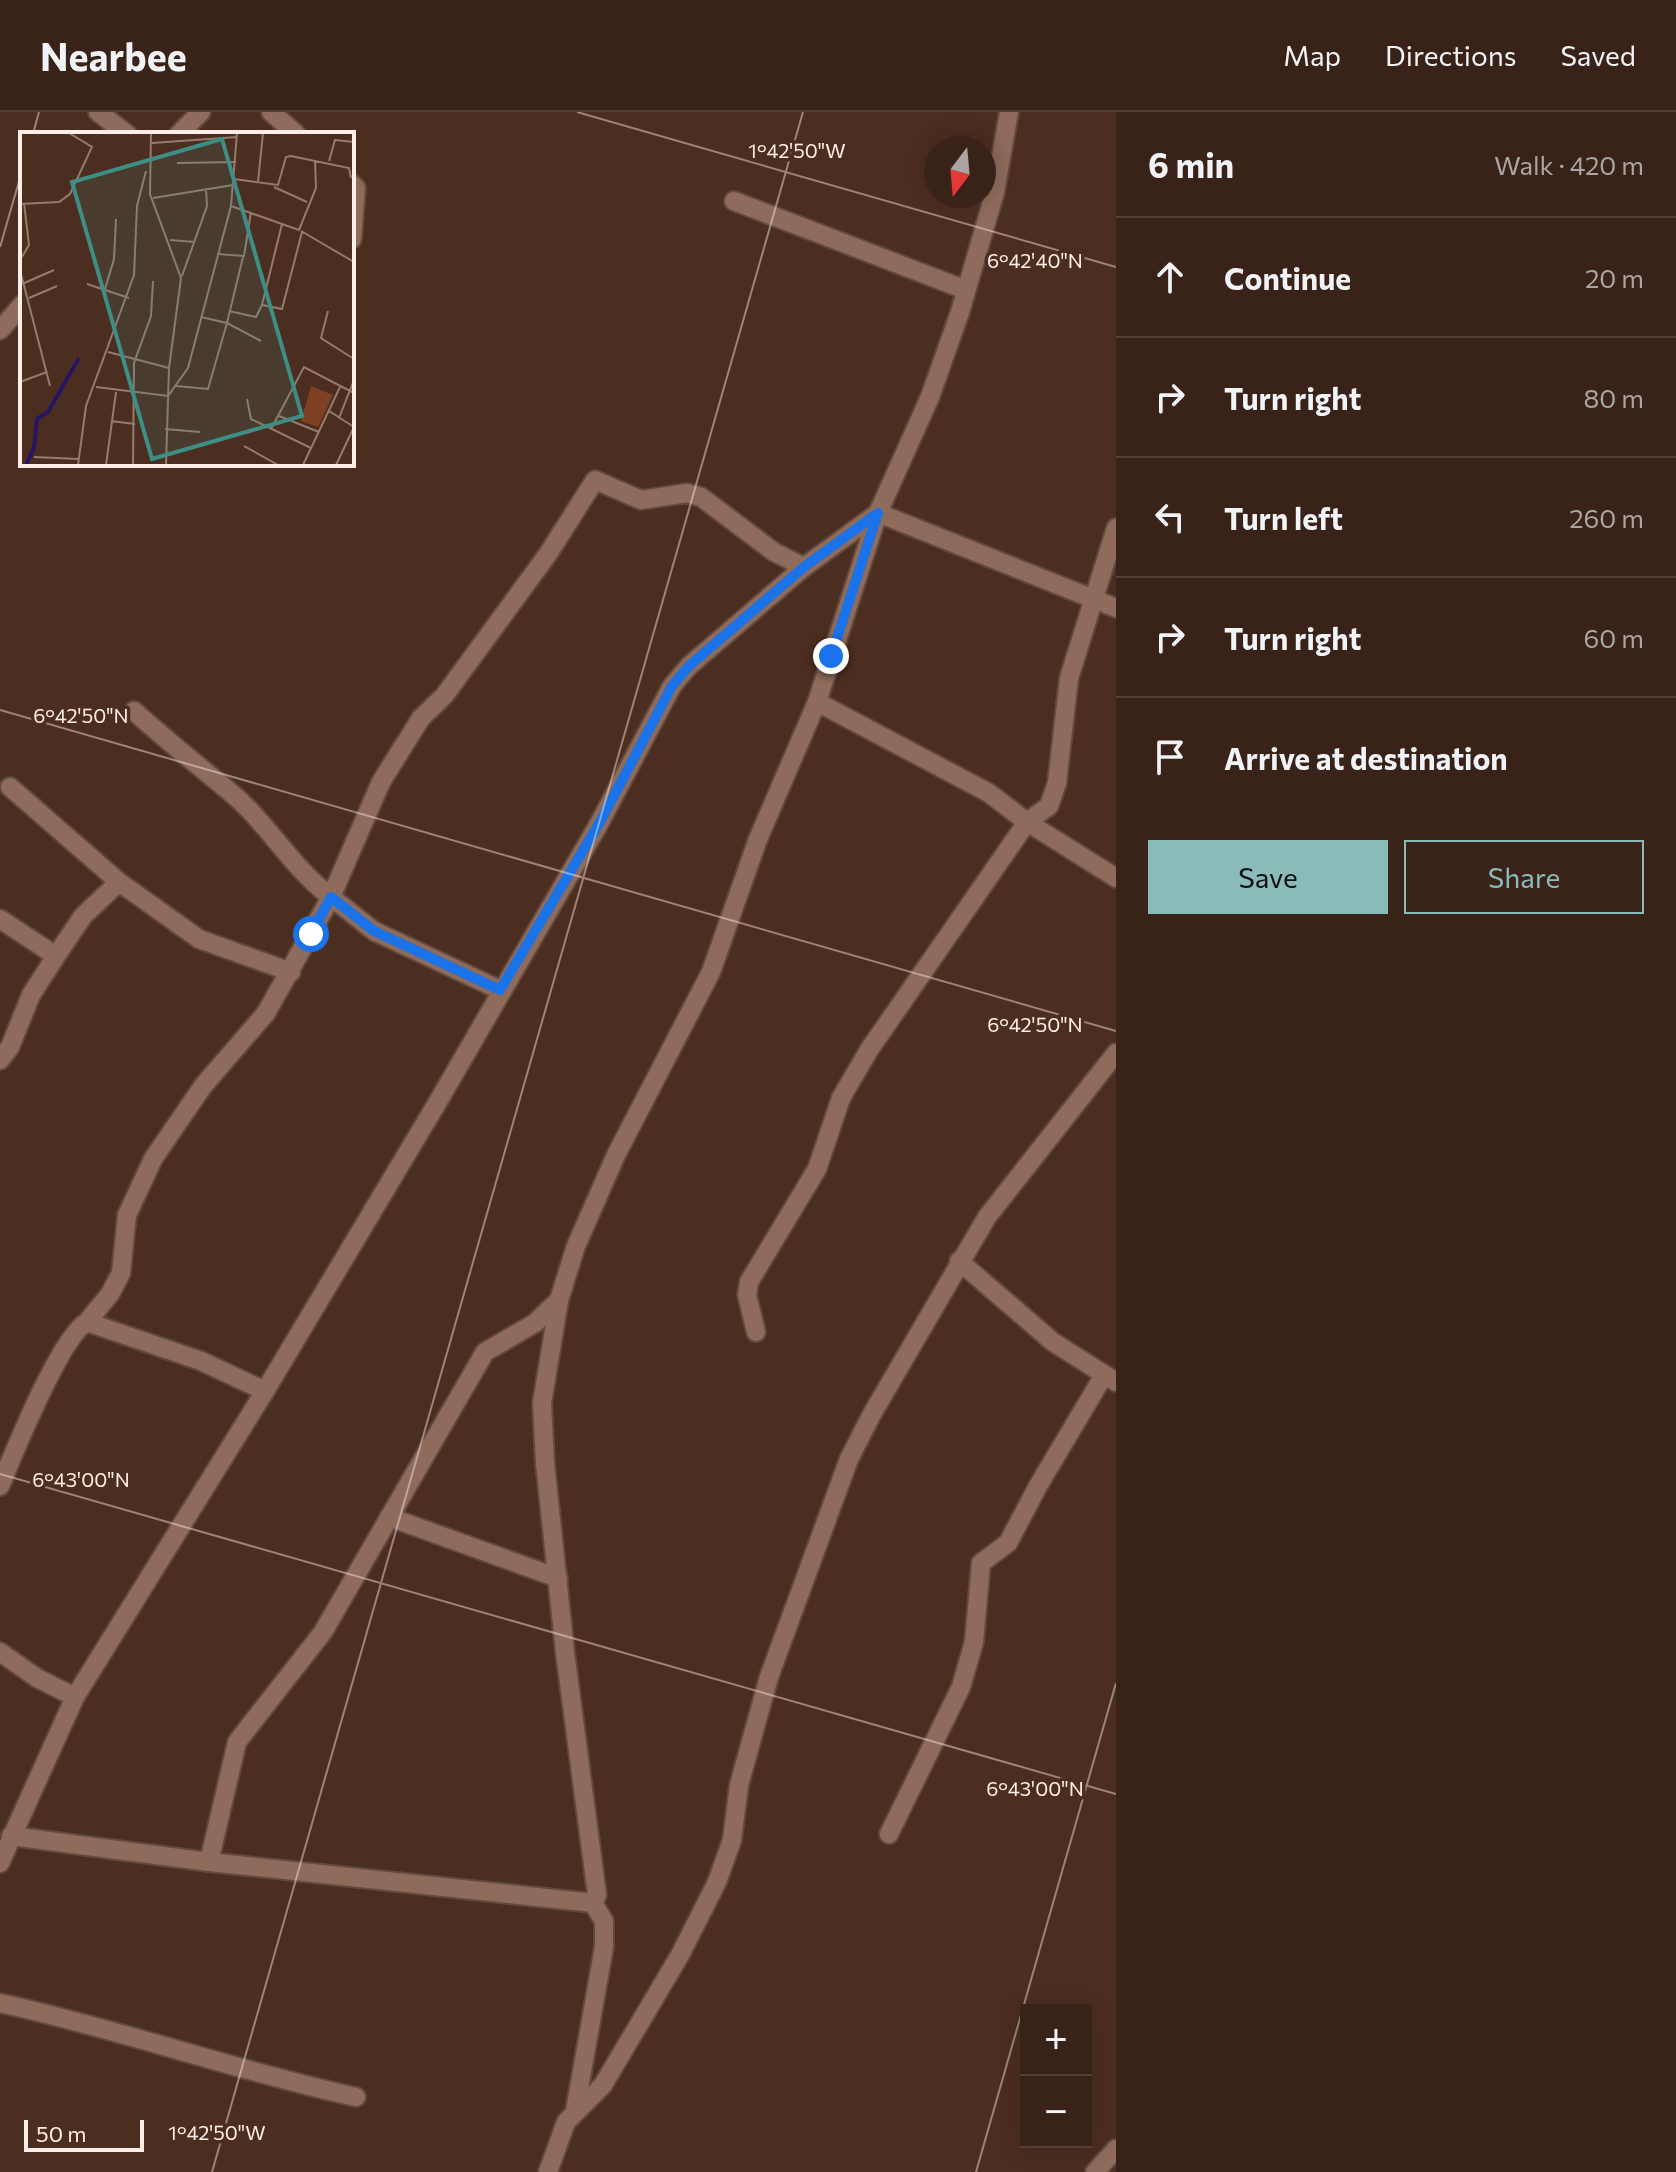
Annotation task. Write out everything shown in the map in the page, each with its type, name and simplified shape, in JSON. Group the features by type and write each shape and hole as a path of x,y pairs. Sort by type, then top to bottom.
{"street":[{"path":"98,112 124,132"},
{"path":"181,132 201,112"},
{"path":"271,112 294,132"},
{"path":"593,1903 597,1895 558,1578 542,1403 559,1300 576,1246 616,1155 711,972 758,839 817,702 878,513 930,397 966,290 995,192 1009,112"},
{"path":"354,186 354,226"},
{"path":"734,201 966,290"},
{"path":"0,330 20,307"},
{"path":"0,1486 59,1355 74,1333 110,1294 121,1273 127,1215 153,1159 203,1086 266,1013 291,972 331,897 381,782 413,731 444,696 539,566 595,480 641,500 687,493 701,497 774,552 804,567"},
{"path":"0,1863 75,1697 265,1391 600,822 672,686 689,666 804,567 878,513"},
{"path":"878,513 1116,608"},
{"path":"756,1332 747,1295 749,1282 817,1169 841,1098 869,1050 1027,822 1049,806 1057,783 1069,678 1116,528"},
{"path":"817,702 989,793 1027,822 1116,878"},
{"path":"134,711 207,776 230,791 307,879 374,931 500,990"},
{"path":"10,787 119,882 199,939 291,972"},
{"path":"0,1060 10,1047 31,995 56,956 83,916 119,882"},
{"path":"0,919 56,956"},
{"path":"548,2172 559,2139 575,2111 603,2085 642,2021 717,1882 732,1840 739,1785 769,1677 849,1459 959,1261 987,1217 1116,1053"},
{"path":"889,1834 930,1744 961,1687 974,1642 981,1563 1008,1543 1038,1486 1110,1379 1053,1342 959,1261"},
{"path":"209,1862 237,1742 323,1632 485,1352 535,1323 559,1300"},
{"path":"87,1322 201,1361 265,1391"},
{"path":"389,1517 558,1578"},
{"path":"0,1652 37,1678 75,1697"},
{"path":"11,1836 209,1862 593,1903"},
{"path":"575,2111 605,1936 604,1921 593,1903"},
{"path":"0,2003 110,2029 287,2082 356,2097"},
{"path":"1095,2172 1116,2149"}],"route":[{"path":"311,934 331,897 374,931 500,990 600,822 672,686 689,666 804,567 846,533 878,513 831,656"}]}
